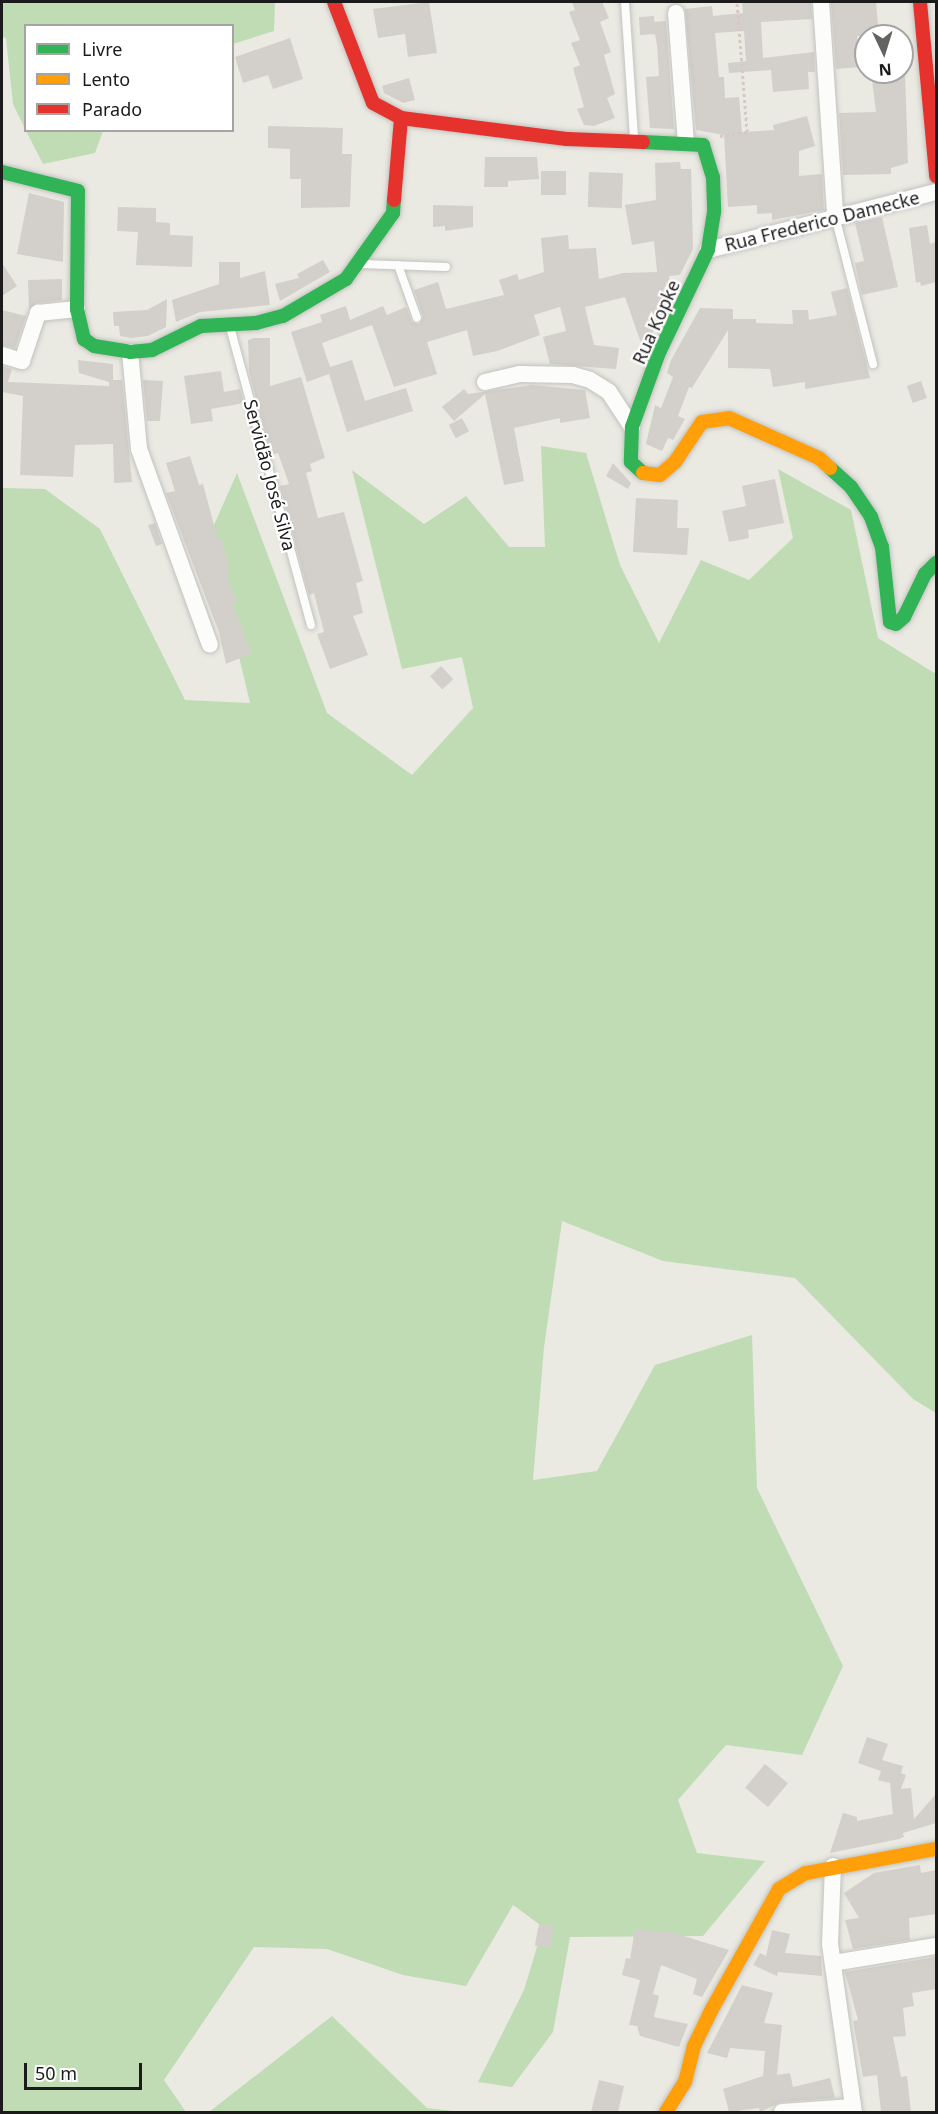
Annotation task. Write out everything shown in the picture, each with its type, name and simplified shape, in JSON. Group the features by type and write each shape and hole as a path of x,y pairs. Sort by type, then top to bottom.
{"street":[{"path":"334,2 373,103 401,118 567,139 694,144 676,13"},
{"path":"821,2 835,215"},
{"path":"920,2 936,176"},
{"path":"2,172 78,191 77,309 88,343 130,352 163,348 201,326 256,323 307,306 332,291 361,264 393,213 401,118"},
{"name":"Rua Kopke","path":"694,144 713,177 714,212 708,250 658,355 632,427 631,462 640,473 651,475 667,471 702,422 718,417 757,428 819,458 851,487 871,517 882,547 888,618 893,624 904,617 926,574 936,563"},
{"name":"Rua Frederico Damecke","path":"708,250 835,215 936,192"},
{"path":"2,355 22,361 38,313 77,309"},
{"path":"130,352 139,449 210,645"},
{"path":"485,382 520,374 573,375 590,380 609,392 632,427"},
{"path":"682,2112 685,2082 694,2046 779,1889 806,1873 832,1866 898,1852 936,1850"},
{"path":"782,2112 854,2110 832,1963 829,1915 832,1866"},
{"path":"832,1963 936,1946"},
{"path":"666,2112 685,2082"}],"lane":[{"path":"625,2 634,142"},
{"path":"835,215 873,364"},
{"path":"361,264 446,267"},
{"path":"398,265 417,318"},
{"name":"Servidão José Silva","path":"229,324 311,625"}],"path":[{"path":"694,144 727,133 747,132 736,2"}],"green space":[{"path":"2,2 275,2 274,31 234,44 234,24 24,24 24,127 13,104 6,38 2,37"},
{"path":"27,132 103,132 95,153 43,164"},
{"path":"541,446 586,453 620,565 659,643 701,560 749,580 793,538 778,469 851,510 878,638 936,674 936,1413 913,1399 795,1278 663,1261 562,1221 544,1347 533,1480 597,1471 655,1365 752,1335 757,1488 843,1666 802,1755 726,1745 678,1800 697,1853 765,1861 703,1936 570,1937 553,2032 512,2087 478,2082 524,1990 543,1927 513,1905 466,1986 403,1975 327,1949 254,1947 164,2080 186,2112 2,2112 2,488 45,489 100,529 185,700 250,703 210,534 237,473 327,713 412,775 473,708 462,657 402,669 352,470 424,524 466,496 509,547 545,547"},
{"path":"332,2016 427,2108 462,2112 209,2112"}],"building":[{"path":"429,2 437,53 408,57 405,34 378,38 373,9"},
{"path":"572,2 602,2 609,18 600,22 611,52 604,55 615,94 607,98 615,118 594,126 584,125 577,109 584,107 573,68 580,65 571,43 580,40 569,12 575,10"},
{"path":"742,2 811,2 812,19 761,22 763,58 814,52 815,72 808,72 809,89 773,92 771,70 729,73 728,63 746,61 744,31 715,33 719,77 724,77 725,98 739,97 742,132 774,130 773,125 807,116 815,146 799,151 799,176 822,174 824,210 772,220 772,213 757,214 757,205 728,207 724,135 696,130 685,9 712,6 713,16 743,13"},
{"path":"831,2 876,2 878,24 854,24 854,67 836,69"},
{"path":"654,16 654,22 666,21 674,129 650,128 646,77 659,76 657,45 655,34 640,35 639,17"},
{"path":"290,38 303,79 273,89 268,75 243,83 235,57"},
{"path":"409,78 415,100 403,103 384,93 382,86"},
{"path":"872,84 905,84 908,163 891,168 891,174 843,175 839,113 876,112"},
{"path":"268,126 343,128 342,154 352,154 350,207 301,208 301,179 290,179 290,149 268,148"},
{"path":"485,157 537,157 539,179 508,181 508,187 484,187"},
{"path":"680,162 681,169 691,169 693,249 680,275 669,276 670,296 649,340 641,343 625,297 585,307 594,345 619,348 616,369 550,364 543,337 566,331 560,307 534,315 540,335 497,351 473,356 467,330 427,342 437,374 394,387 372,325 322,343 330,367 352,360 365,401 406,388 413,411 347,432 329,374 307,382 291,332 322,322 320,315 346,306 350,320 383,306 387,315 406,307 412,322 419,324 423,316 414,290 438,282 446,309 504,295 499,280 517,274 519,280 544,272 541,238 568,235 569,249 596,248 599,279 623,273 657,272 654,241 632,245 625,205 656,200 655,163"},
{"path":"541,171 566,171 566,195 541,195"},
{"path":"589,172 623,173 622,208 588,207"},
{"path":"29,193 64,202 63,262 17,254"},
{"path":"433,205 473,206 473,227 445,231 445,226 433,227"},
{"path":"118,207 156,208 156,222 170,223 170,235 193,236 192,267 136,265 138,232 117,231"},
{"path":"882,217 898,287 862,295 855,263 864,261 855,223"},
{"path":"927,225 930,244 936,242 936,282 921,286 920,282 916,283 909,228"},
{"path":"323,260 330,272 280,301 275,284 299,278 297,274"},
{"path":"219,262 240,262 240,278 265,271 270,305 200,312 176,322 172,300 219,284"},
{"path":"2,263 17,286 2,296"},
{"path":"62,279 62,300 37,303 29,309 28,280"},
{"path":"847,288 870,378 805,389 805,382 773,387 770,369 728,368 728,330 692,388 689,387 678,416 685,419 673,440 668,438 662,451 646,444 655,405 661,408 673,377 667,373 671,360 700,308 733,309 733,319 756,319 756,323 793,324 792,310 808,310 809,320 837,315 831,292"},
{"path":"167,299 166,327 148,336 131,338 120,336 119,326 114,326 113,312 147,310"},
{"path":"2,310 26,316 15,348 2,345"},
{"path":"270,338 270,386 301,377 325,458 310,464 312,471 306,473 318,518 344,512 363,581 356,583 363,613 353,616 368,655 330,669 317,634 324,632 314,593 309,595 280,486 289,484 278,453 271,455 249,371 248,340"},
{"path":"78,360 113,364 113,380 122,380 132,482 114,483 113,444 75,445 73,477 20,475 23,396 2,392 2,366 12,369 8,382 109,386 109,382 79,373"},
{"path":"221,371 224,392 240,389 244,403 211,409 213,421 191,424 184,376"},
{"path":"143,380 163,381 160,421 147,421"},
{"path":"921,381 927,398 913,403 907,386"},
{"path":"532,385 585,390 590,418 560,423 560,418 514,428 524,481 504,485 485,394 454,421 442,407 464,389 468,394"},
{"path":"462,418 469,431 456,438 449,425"},
{"path":"190,456 199,485 203,484 218,540 222,539 230,573 226,574 237,601 232,603 252,653 226,664 219,632 166,493 175,491 166,463"},
{"path":"613,463 631,483 628,489 606,476"},
{"path":"775,479 784,523 748,530 749,538 729,542 722,511 746,506 742,486"},
{"path":"636,498 678,500 677,528 689,528 687,555 633,552"},
{"path":"155,523 162,544 156,546 148,525"},
{"path":"441,666 453,679 442,689 430,676"},
{"path":"867,1737 888,1744 882,1760 903,1766 901,1773 906,1775 901,1789 911,1788 914,1819 936,1794 936,1823 903,1833 904,1837 899,1839 830,1853 843,1813 857,1817 857,1821 893,1814 890,1783 878,1780 881,1771 858,1763"},
{"path":"765,1764 788,1783 768,1807 745,1788"},
{"path":"920,1865 921,1873 936,1870 936,1914 909,1918 910,1940 853,1949 845,1920 859,1918 844,1893 874,1873"},
{"path":"539,1924 554,1927 550,1948 535,1946"},
{"path":"635,1929 674,1933 729,1950 702,1997 693,1994 697,1979 661,1965 653,1994 659,1996 654,2017 688,2024 679,2047 640,2036 637,2026 629,2025 640,1980 622,1975 626,1958 630,1959"},
{"path":"772,1930 790,1934 785,1953 821,1956 822,1976 778,1972 777,1976 753,1965 760,1953 766,1956"},
{"path":"936,1957 936,1989 912,1993 914,2006 903,2008 906,2036 893,2037 901,2077 907,2076 911,2112 881,2112 877,2075 863,2077 853,2021 858,2020 845,1972"},
{"path":"742,1985 773,1993 764,2023 782,2025 777,2075 790,2073 793,2087 830,2078 835,2098 781,2102 760,2112 759,2108 729,2112 723,2089 763,2076 765,2051 730,2048 727,2058 707,2053"},
{"path":"599,2080 624,2086 618,2112 591,2112"}],"traffic: fast":[{"path":"643,142 703,145 713,177 714,212 708,250 658,355 632,427 631,462 643,473"},
{"path":"2,172 78,191 77,309 84,339 94,346 130,352 152,350 201,326 256,323 283,316 346,279 393,213 394,200"},
{"path":"830,468 851,487 871,517 882,547 890,622 896,624 904,617 925,574 936,563"}],"traffic: slow":[{"path":"643,473 660,475 675,462 702,422 729,418 819,458 830,468"},
{"path":"666,2112 685,2082 694,2046 712,2009 779,1889 806,1873 936,1849"}],"traffic: jam":[{"path":"334,2 373,103 401,118 567,139 643,142"},
{"path":"920,2 936,176"},
{"path":"394,200 401,118"}]}
